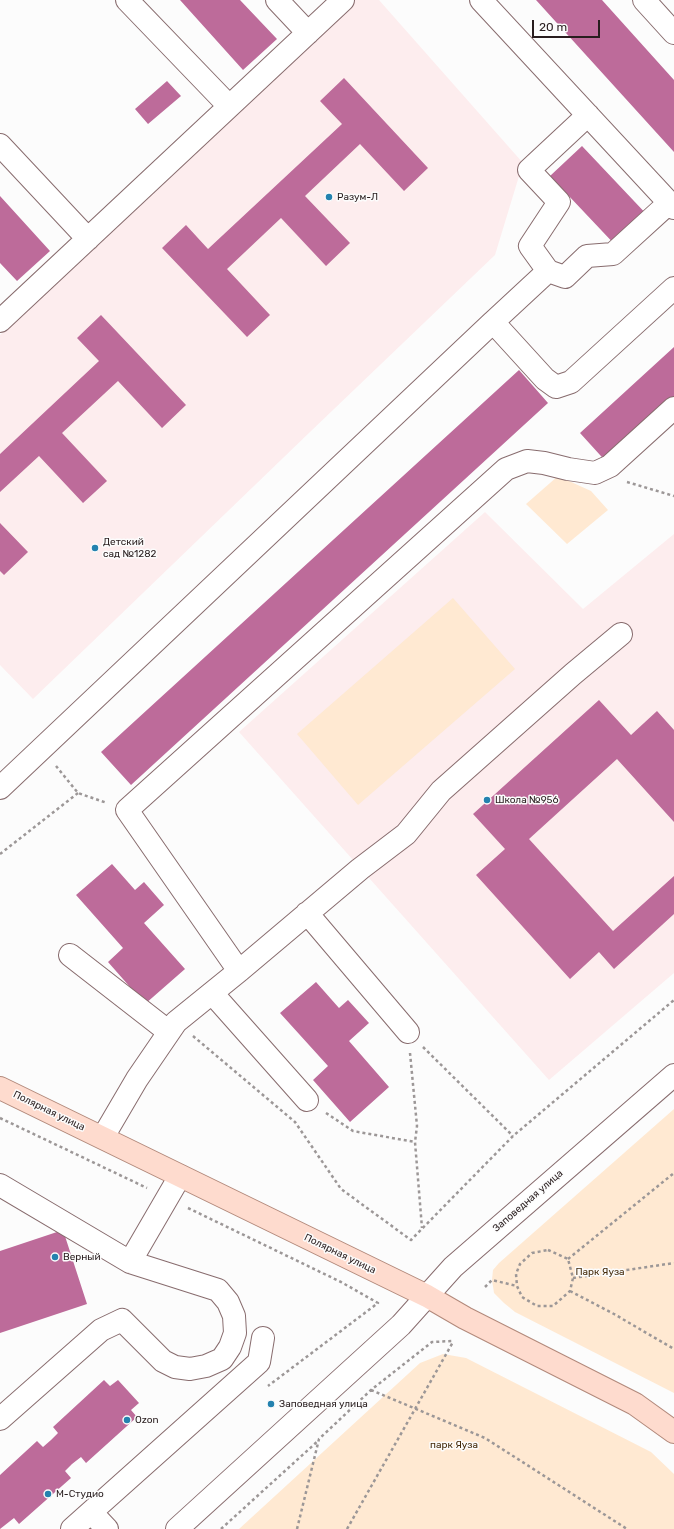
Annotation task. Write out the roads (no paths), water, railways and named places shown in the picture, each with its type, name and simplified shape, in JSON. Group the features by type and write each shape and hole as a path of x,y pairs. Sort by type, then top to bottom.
{"main road":[{"name":"Полярная улица","path":"0,1088 427,1296 465,1318 635,1404 674,1432"}],"street":[{"path":"127,0 229,106"},
{"path":"277,0 308,33"},
{"path":"0,320 343,0"},
{"path":"481,0 588,115 672,206 613,254 587,256 565,277 548,271 530,246 559,202 529,170 588,115"},
{"path":"644,0 674,33"},
{"path":"0,145 88,239"},
{"path":"0,788 548,271"},
{"path":"493,322 556,388 571,382 674,288"},
{"path":"239,971 127,810 506,468 527,462 544,463 568,469 595,473 610,466 674,408"},
{"path":"103,1137 137,1079 173,1027 360,869 406,834 441,791 573,674 621,634"},
{"path":"308,913 408,1032"},
{"path":"70,955 173,1027"},
{"path":"212,993 307,1100"},
{"name":"Заповедная улица","path":"177,1529 401,1325 453,1267 674,1075"},
{"path":"130,1262 180,1176"},
{"path":"0,1185 130,1262 218,1290 228,1302 234,1316 235,1333 230,1347 222,1359 206,1366 190,1369 175,1367 163,1361 122,1320 101,1330 0,1419"},
{"path":"72,1529 259,1362 263,1338"},
{"path":"91,1512 107,1529"}],"place":[{"name":"Разум-Л","path":"329,197"},
{"name":"Детский сад №1282","path":"95,548"},
{"name":"Школа №956","path":"487,800"},
{"name":"Верный","path":"55,1257"},
{"name":"Заповедная улица","path":"271,1404"},
{"name":"Ozon","path":"127,1420"},
{"name":"М-Студио","path":"48,1494"}],"park label":[{"name":"Парк Яуза","path":"600,1272"},
{"name":"парк Яуза","path":"454,1445"}]}
